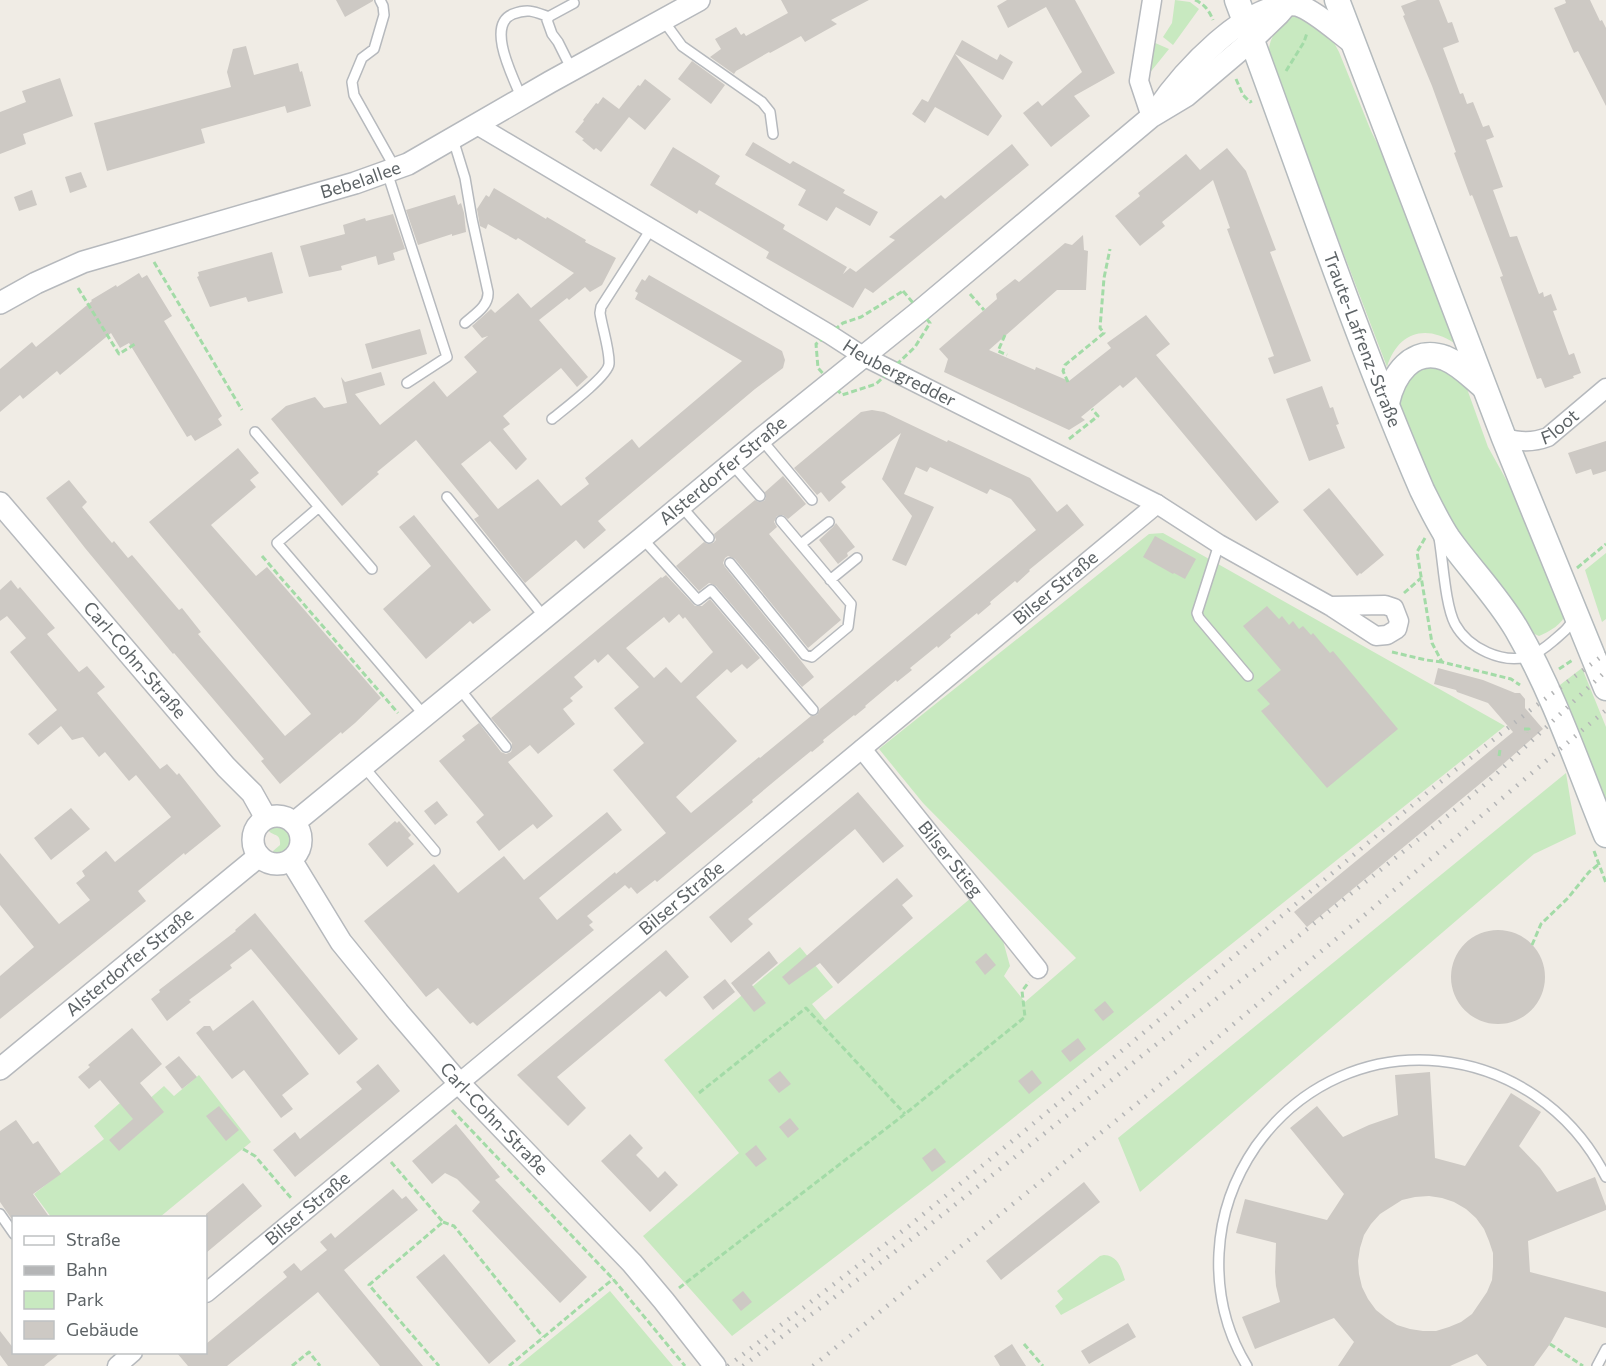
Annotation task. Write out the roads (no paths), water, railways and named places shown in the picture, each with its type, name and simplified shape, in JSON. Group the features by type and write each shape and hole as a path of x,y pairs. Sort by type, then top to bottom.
{"main road":[{"path":"1337,0 1504,438 1606,688"},
{"name":"Traute-Lafrenz-Straße","path":"1244,19 1304,188 1414,471 1447,536 1515,627 1544,680 1606,835"},
{"path":"1387,403 1393,382 1405,366 1427,355 1445,358 1463,368 1485,388"}],"street":[{"name":"Bebelallee","path":"0,303 82,262 355,183 408,164 699,0"},
{"path":"1151,117 1139,81 1152,0"},
{"path":"1289,2 1308,9 1354,44"},
{"name":"Alsterdorfer Straße","path":"294,823 1151,117 1186,96 1244,19 1289,2"},
{"name":"Heubergredder","path":"477,125 863,356 1157,504 1219,544 1330,606 1376,636 1387,635 1397,629 1399,621 1394,608 1385,605 1330,606"},
{"name":"Floot","path":"1504,438 1529,442 1548,437 1606,388"},
{"name":"Carl-Cohn-Straße","path":"0,503 218,758 252,794 266,818"},
{"name":"Bilser Straße","path":"207,1292 1157,504"},
{"name":"Bilser Stieg","path":"862,749 1038,969"},
{"path":"274,816 282,816 294,823 300,832 301,841 299,849 291,860 274,864 259,856 253,844 253,833 258,824 274,816"},
{"name":"Alsterdorfer Straße","path":"0,1069 259,856"},
{"name":"Carl-Cohn-Straße","path":"291,860 341,942 398,1012 458,1082 632,1263 715,1366"},
{"path":"117,1366 132,1354"}],"lane":[{"path":"380,0 384,15 374,49 362,58 352,82 354,95 391,170 447,357 407,383"},
{"path":"549,17 574,3"},
{"path":"522,99 501,42 502,25 508,16 528,9 549,17"},
{"path":"549,17 548,24 572,70"},
{"path":"663,20 682,46 762,102 770,112 772,134"},
{"path":"453,139 465,178 489,298 485,305 465,323"},
{"path":"552,419 593,385 607,370 609,359 600,313 601,307 651,229"},
{"path":"255,432 372,569"},
{"path":"762,439 812,500"},
{"path":"732,464 760,496"},
{"path":"447,497 545,618"},
{"path":"681,506 709,538"},
{"path":"319,507 278,543 425,716"},
{"path":"1436,518 1449,603 1456,626 1465,637 1485,652 1513,659 1531,656 1569,627 1575,612"},
{"path":"730,563 805,655 812,657 848,627 851,604 781,521"},
{"path":"801,544 829,522"},
{"path":"642,538 698,600 711,590 813,711"},
{"path":"1219,544 1197,614 1248,676"},
{"path":"830,580 857,558"},
{"path":"459,688 506,747"},
{"path":"364,767 435,851"},
{"path":"1247,1366 1234,1342 1220,1284 1220,1242 1227,1207 1239,1175 1262,1138 1289,1110 1328,1084 1371,1067 1411,1060 1454,1062 1493,1073 1527,1089 1561,1115 1586,1143 1606,1177"},
{"path":"0,1214 12,1231"},
{"path":"1597,1366 1606,1350"}],"railway":[{"path":"728,1366 909,1226 1147,1030 1428,792 1606,653"},
{"path":"743,1366 917,1235 1158,1043 1286,946 1450,814 1490,780 1606,671"},
{"path":"813,1366 1176,1072 1606,710"}]}
